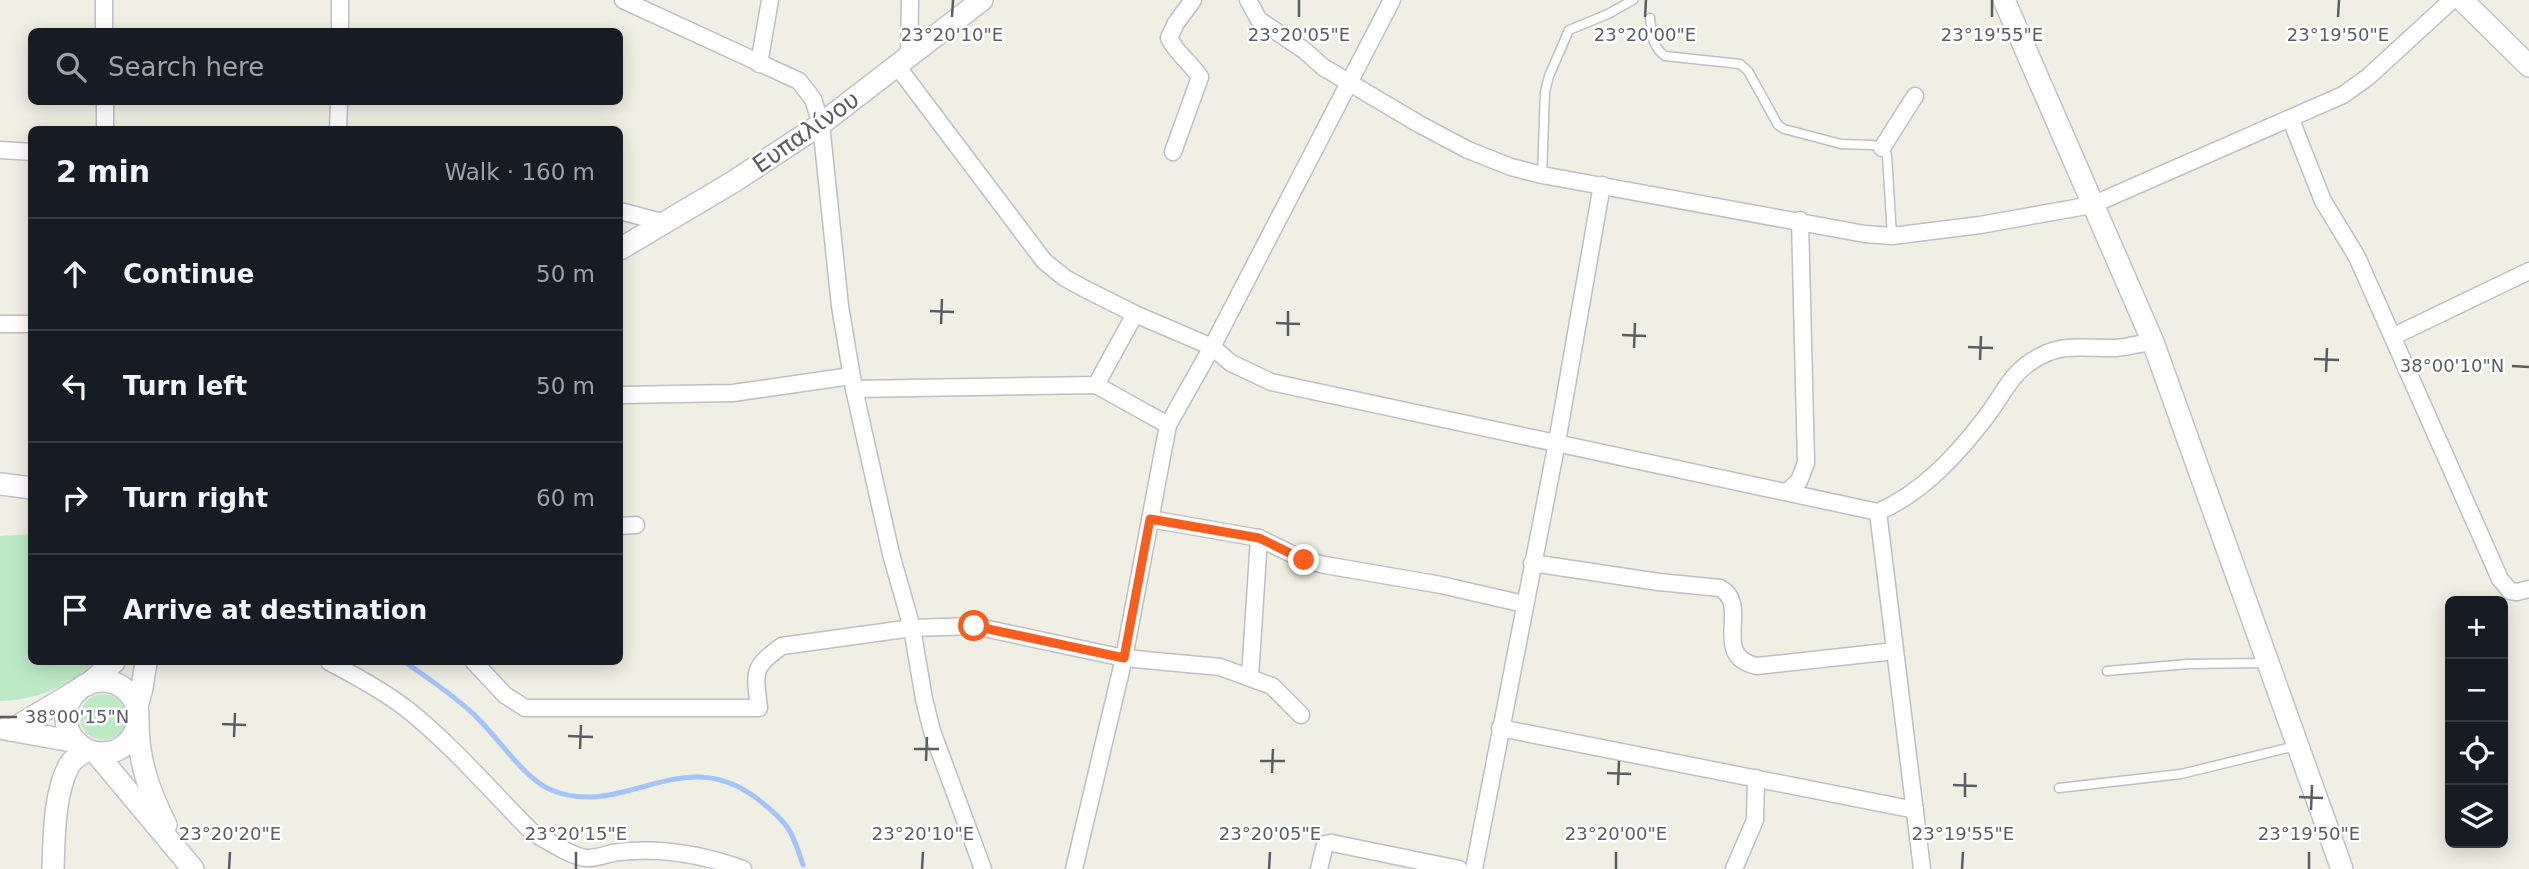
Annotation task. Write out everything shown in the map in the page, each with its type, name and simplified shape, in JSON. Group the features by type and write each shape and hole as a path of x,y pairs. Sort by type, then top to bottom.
{"street":[{"path":"104,0 104,28"},
{"path":"340,28 341,0"},
{"path":"624,0 799,81 813,99 821,124 840,306 852,382 891,554 912,628 923,699 932,731 983,869"},
{"path":"759,64 770,0"},
{"path":"910,0 903,62 1044,261 1065,278 1135,314 1212,347 1231,363 1271,382 1878,512 1910,495 1948,462 1986,418 2012,376 2037,357 2063,349 2120,348 2153,342"},
{"name":"Ευπαλίνου","path":"623,247 733,182 821,124 982,0"},
{"path":"1173,152 1200,77 1192,65 1176,52 1170,38 1176,23 1193,0"},
{"path":"1248,0 1259,20 1304,50 1323,67 1419,124 1511,167 1865,234 1892,236 1980,225 2092,205 2343,95 2368,77 2452,0"},
{"path":"1074,869 1124,658 1168,425 1212,347 1392,0"},
{"path":"2004,0 2153,342 2342,869"},
{"path":"2462,0 2529,66"},
{"path":"1882,149 1915,96"},
{"path":"105,105 105,126"},
{"path":"338,126 339,105"},
{"path":"2291,120 2323,201 2357,257 2394,336 2500,579 2510,591 2529,589"},
{"path":"0,150 28,152"},
{"path":"1474,869 1557,442 1602,185"},
{"path":"623,212 662,222"},
{"path":"1787,492 1799,481 1806,463 1800,220"},
{"path":"2394,336 2529,271"},
{"path":"1096,385 1135,314"},
{"path":"0,324 28,324"},
{"path":"623,395 733,393 852,382 1096,385 1168,425"},
{"path":"0,484 28,488"},
{"path":"1878,512 1922,869"},
{"path":"1150,519 1259,538 1304,560 1352,571 1441,585 1524,604"},
{"path":"623,526 636,525"},
{"path":"1250,677 1259,538"},
{"path":"1532,563 1720,588 1728,592 1732,601 1733,645 1736,656 1746,663 1758,666 1895,651"},
{"path":"477,665 505,695 525,708 759,708 755,673 764,659 782,646 912,628 974,626 1124,658 1220,667 1272,686 1301,715"},
{"path":"110,665 73,696 67,709 67,724 192,869"},
{"path":"5,729 87,748 114,751 129,742 134,734 146,665"},
{"path":"334,665 406,709 433,732 532,831 581,863 618,852 660,851 698,856 743,869"},
{"path":"5,729 84,686 107,682 126,690 138,712 138,738 146,778 179,852"},
{"path":"1500,728 1915,810"},
{"path":"53,869 57,813 65,775 72,761 87,748"},
{"path":"1734,869 1755,820 1756,778"},
{"path":"1319,869 1325,844 1332,843 1459,869"}],"lane":[{"path":"1542,175 1545,92 1569,30 1633,0"},
{"path":"1650,18 1657,50 1665,56 1740,64 1748,71 1778,125 1784,129 1841,144 1873,145 1882,149 1887,155 1892,236"},
{"path":"2107,671 2188,664 2266,663"},
{"path":"2059,788 2181,774 2296,746"}],"green space":[{"path":"28,534 28,665 91,665 63,685 39,695 0,701 0,536"},
{"path":"103,694 119,701 126,717 119,733 103,740 87,733 80,717 87,701"}],"waterway":[{"path":"409,665 469,710 528,774 549,789 576,796 602,796 678,778 704,777 731,783 759,800 783,821 796,843 803,865"}],"route":[{"path":"974,626 1124,658 1150,519 1259,538 1304,560"}]}
